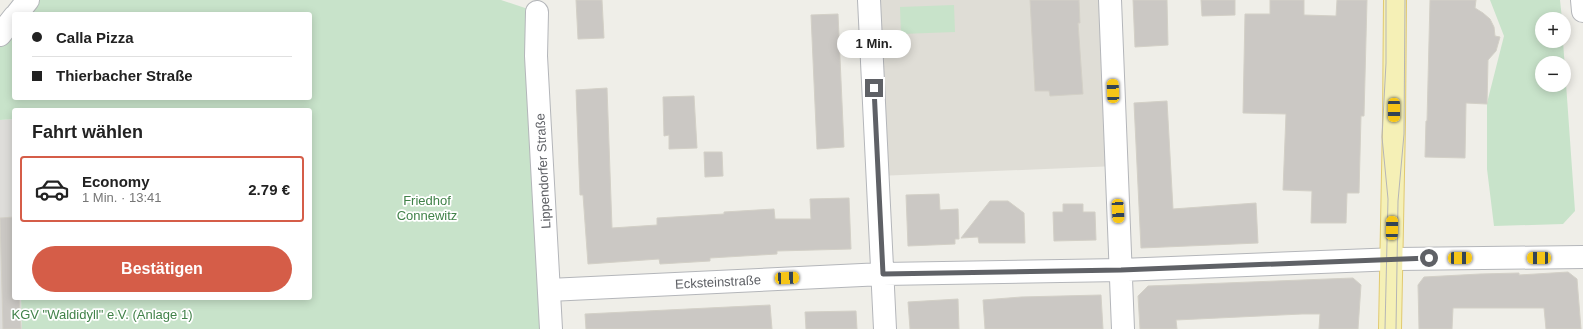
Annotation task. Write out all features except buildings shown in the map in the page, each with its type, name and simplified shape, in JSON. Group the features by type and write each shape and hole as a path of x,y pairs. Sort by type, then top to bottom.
{"main road":[{"path":"1390,329 1395,0"}],"street":[{"path":"19,12 28,0"},
{"path":"869,0 885,329"},
{"path":"1110,0 1123,329"},
{"path":"1582,0 1583,11"},
{"name":"Lippendorfer Straße","path":"537,12 536,56 551,329"},
{"path":"0,35 12,20"},
{"name":"Ecksteinstraße","path":"549,290 883,274 1121,270 1392,259 1583,257"}],"shaded area":[{"path":"869,0 1110,0 1116,166 878,176"},
{"path":"12,119 12,300 21,300 22,329 0,329 0,120"}],"green space":[{"name":"Friedhof Connewitz","path":"28,0 501,0 537,12 551,329 22,329 21,300 312,300 312,108 12,108 12,119 0,120 0,35 12,20 12,100 312,100 312,12 19,12"},
{"path":"1490,0 1560,0 1561,12 1535,12 1535,48 1563,48 1564,56 1535,56 1535,92 1567,92 1575,211 1563,224 1494,226 1487,169 1487,103 1504,36"},
{"path":"954,5 955,32 901,34 900,7"}],"tram line":[{"path":"1385,329 1388,199 1382,137 1386,63 1386,0"},
{"path":"1396,329 1398,201 1404,134 1405,0"}],"route":[{"path":"874,88 883,274 1121,270 1429,258"}],"park label":[{"name":"KGV \"Waldidyll\" e.V. (Anlage 1)","path":"102,314"}]}
